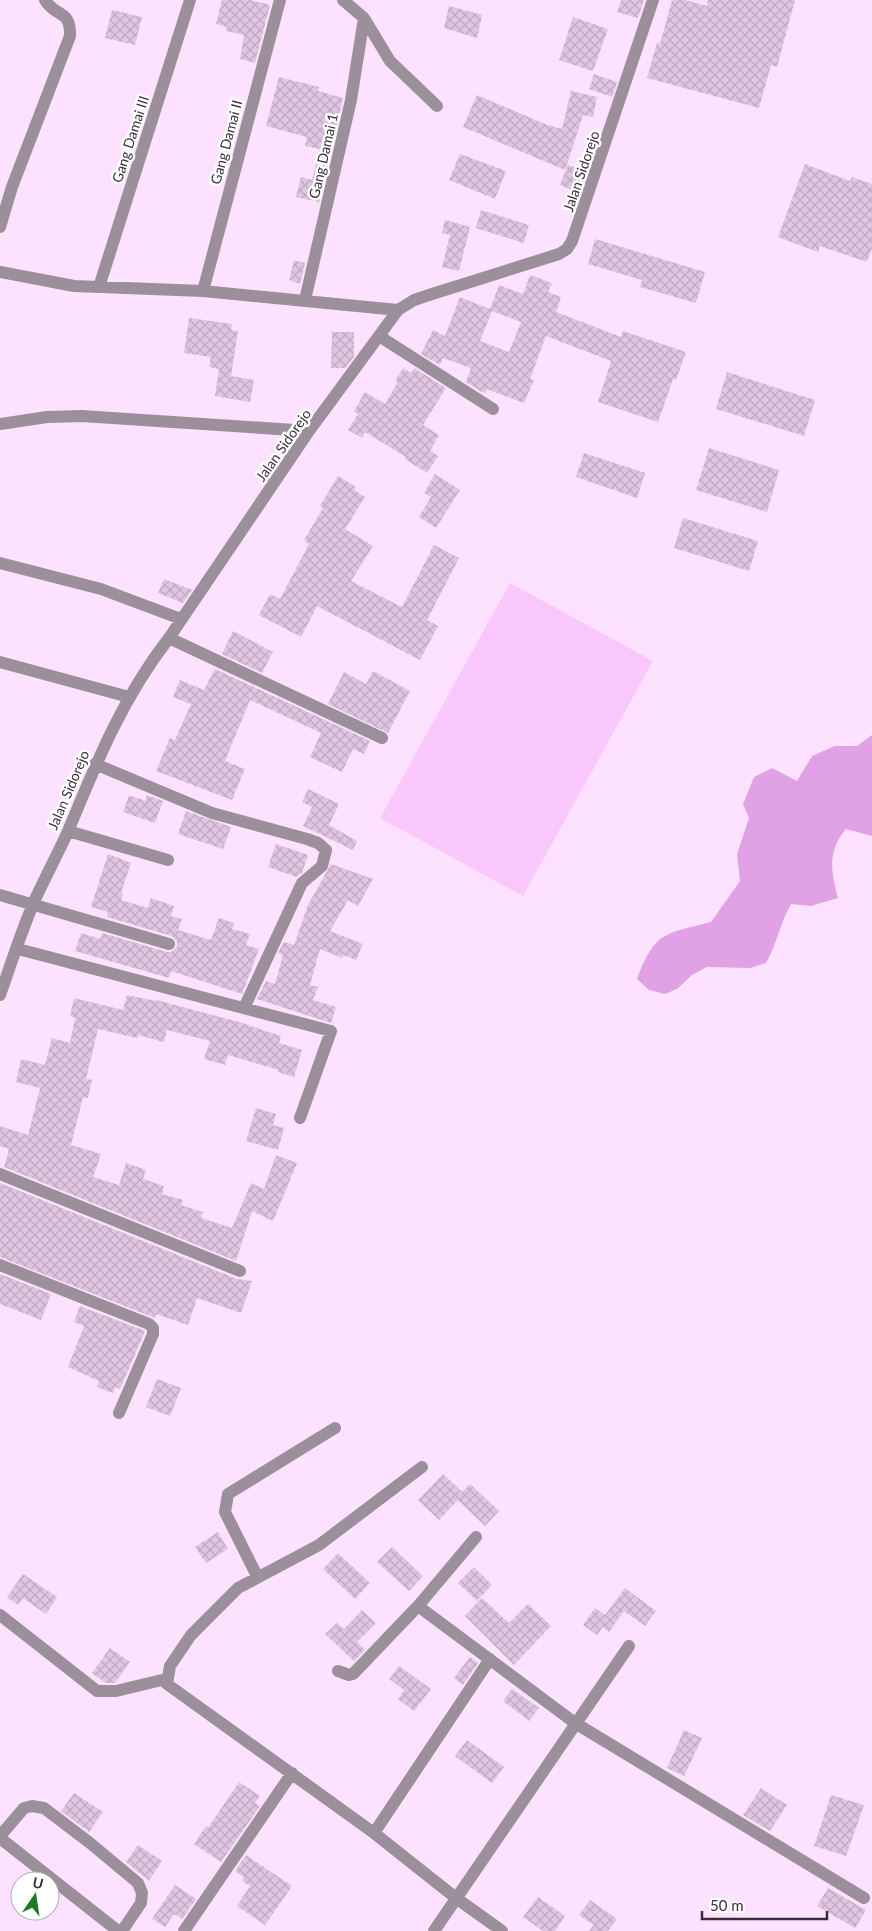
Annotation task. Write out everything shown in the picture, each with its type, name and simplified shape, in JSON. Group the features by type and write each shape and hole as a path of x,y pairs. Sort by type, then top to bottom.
{"street":[{"path":"0,227 12,187 70,36 71,25 67,16 52,8 45,0"},
{"name":"Gang Damai III","path":"99,287 190,0"},
{"name":"Gang Damai II","path":"202,291 280,0"},
{"path":"342,0 364,18 390,61 437,106"},
{"name":"Jalan Sidorejo","path":"0,995 34,903 68,831 94,764 148,665 169,638 309,432 398,310 432,294 559,254 572,241 629,77 652,0"},
{"name":"Gang Damai 1","path":"305,300 351,100 364,18"},
{"path":"0,272 74,286 202,291 398,310"},
{"path":"379,336 492,409"},
{"path":"0,424 47,417 82,416 309,432"},
{"path":"0,564 101,590 181,619"},
{"path":"169,638 382,738"},
{"path":"0,662 129,698"},
{"path":"94,764 212,813 307,839 318,843 326,850 322,866 302,883 244,1008"},
{"path":"68,831 168,860"},
{"path":"0,895 34,903 169,944"},
{"path":"18,949 332,1031 300,1118"},
{"path":"0,1174 240,1270"},
{"path":"0,1266 149,1324 153,1328 153,1334 119,1413"},
{"path":"257,1576 225,1512 228,1494 335,1428"},
{"path":"422,1467 319,1545 257,1576 238,1588 192,1635 170,1666 166,1684 374,1833 456,1898 502,1931"},
{"path":"338,1671 349,1675 354,1674 418,1606 476,1537"},
{"path":"418,1606 575,1723 864,1898"},
{"path":"0,1615 97,1691 116,1691 166,1679"},
{"path":"434,1931 629,1646"},
{"path":"374,1833 490,1659"},
{"path":"184,1931 292,1773"},
{"path":"118,1931 0,1837 24,1808 32,1806 44,1808 90,1842 138,1883 142,1893 141,1903 122,1931"}],"shaded area":[{"path":"510,583 653,661 523,896 380,818"},
{"path":"872,735 872,836 846,829 840,837 832,862 838,898 811,906 791,904 766,963 750,968 707,967 692,975 677,989 665,994 649,990 637,979 643,963 656,943 672,933 711,922 740,881 737,854 749,818 743,804 754,777 772,768 797,781 812,756 835,746 857,746"}],"building":[{"path":"222,0 251,0 270,5 255,63 240,59 244,35 226,31 227,27 216,24"},
{"path":"621,0 644,0 638,18 617,12"},
{"path":"672,0 685,0 707,6 708,0 795,0 777,67 771,65 759,108 647,78 657,43 660,44"},
{"path":"449,6 482,15 477,38 444,28"},
{"path":"112,10 142,17 135,45 105,38"},
{"path":"573,17 608,29 593,71 559,60"},
{"path":"594,74 617,82 612,97 589,89"},
{"path":"279,77 319,87 318,91 343,98 319,202 296,197 301,177 312,180 320,149 305,146 307,137 266,126"},
{"path":"571,91 597,97 593,117 583,115 565,170 463,127 477,95 547,125 562,129"},
{"path":"460,154 506,171 495,199 449,180"},
{"path":"805,164 850,181 852,177 872,184 872,248 867,262 820,246 818,252 778,237"},
{"path":"568,165 586,172 580,193 560,185"},
{"path":"481,210 529,225 524,243 476,228"},
{"path":"445,220 470,227 459,271 442,267 450,235 442,233"},
{"path":"595,239 705,272 696,303 640,287 642,280 588,264"},
{"path":"294,260 305,263 300,284 289,280"},
{"path":"530,275 552,283 548,292 561,297 556,312 621,337 623,331 686,352 676,380 673,379 658,422 598,402 611,361 546,336 530,379 534,380 524,403 487,389 486,393 480,391 466,382 471,368 443,358 440,365 421,354 433,330 445,336 460,297 490,309 499,285 523,294","holes":["492,311 521,322 509,352 480,341"]},
{"path":"189,318 232,324 231,330 238,331 231,376 254,380 250,402 215,396 219,369 209,367 211,357 184,353"},
{"path":"332,332 354,332 354,357 345,368 331,368"},
{"path":"403,368 411,373 414,368 446,388 423,425 439,435 430,451 438,456 427,473 405,459 406,457 365,432 362,438 348,430 358,414 354,411 365,392 385,404 398,382 395,381"},
{"path":"727,372 815,400 804,436 716,409"},
{"path":"709,448 779,470 767,512 696,490"},
{"path":"584,453 645,473 637,498 576,477"},
{"path":"435,474 460,490 436,528 419,517 431,497 424,493"},
{"path":"338,476 356,487 354,490 365,497 345,529 373,546 351,581 402,607 434,545 459,558 427,620 438,626 420,660 317,606 301,637 259,615 270,594 280,599 309,544 304,540 323,508 320,506"},
{"path":"683,518 758,541 749,571 674,548"},
{"path":"164,579 192,590 183,603 158,593"},
{"path":"233,631 273,652 262,673 222,654"},
{"path":"215,669 370,741 364,754 353,749 342,772 310,757 321,733 250,700 225,761 245,769 232,800 156,771 170,738 175,740 191,704 173,697 180,680 204,690"},
{"path":"373,671 410,691 388,733 328,704 344,672 366,684"},
{"path":"308,789 339,804 329,825 357,841 353,850 303,826 312,807 302,802"},
{"path":"129,795 145,801 147,795 163,801 155,823 123,812"},
{"path":"186,811 231,827 223,849 178,834"},
{"path":"276,844 308,855 302,873 296,877 268,867"},
{"path":"108,854 131,863 121,893 123,893 121,900 148,908 151,898 174,906 171,916 182,919 178,930 211,940 219,918 234,923 232,929 250,934 246,945 259,949 242,994 171,971 169,978 75,951 81,933 100,939 102,933 167,952 171,952 177,947 177,942 172,936 107,917 108,912 91,907"},
{"path":"331,864 373,879 358,906 348,900 330,931 363,944 356,960 343,955 342,958 320,949 310,985 318,987 313,1000 336,1007 331,1023 257,999 266,981 275,984 283,955 278,953 284,942 294,945 308,905"},
{"path":"127,995 156,1000 239,1022 281,1036 279,1043 302,1050 294,1077 278,1072 279,1070 228,1055 225,1065 204,1059 210,1041 167,1030 164,1042 138,1035 137,1038 98,1029 86,1079 92,1080 88,1098 83,1097 71,1145 101,1154 93,1177 119,1185 126,1163 146,1170 143,1179 164,1186 162,1194 183,1200 181,1205 203,1212 201,1218 232,1228 251,1183 264,1189 276,1155 297,1163 273,1221 252,1211 236,1261 4,1167 9,1149 0,1146 0,1126 28,1135 40,1088 16,1082 21,1059 45,1065 52,1038 70,1043 75,1018 70,1016 74,998 123,1010"},
{"path":"256,1108 276,1114 273,1125 284,1128 278,1150 246,1141"},
{"path":"0,1183 237,1279 252,1281 241,1313 197,1298 188,1325 156,1314 155,1318 0,1257"},
{"path":"0,1274 51,1294 41,1320 0,1304"},
{"path":"80,1306 145,1331 120,1389 115,1387 113,1393 97,1387 99,1381 68,1367 84,1326 74,1322"},
{"path":"157,1379 181,1388 170,1416 146,1407"},
{"path":"443,1474 462,1492 470,1484 499,1511 485,1526 458,1500 439,1520 418,1500"},
{"path":"218,1532 228,1549 206,1563 195,1547"},
{"path":"392,1547 423,1576 409,1591 377,1562"},
{"path":"338,1553 370,1583 355,1599 323,1569"},
{"path":"474,1567 492,1585 477,1601 458,1583"},
{"path":"23,1574 57,1597 46,1614 23,1598 18,1605 7,1597"},
{"path":"625,1588 656,1611 645,1626 624,1611 609,1632 603,1627 597,1635 583,1625 595,1608 605,1615"},
{"path":"482,1598 509,1623 528,1604 551,1626 514,1665 465,1616"},
{"path":"362,1610 376,1623 357,1642 365,1650 354,1661 325,1634 337,1623 344,1629"},
{"path":"110,1648 130,1662 115,1683 106,1683 92,1673"},
{"path":"470,1657 478,1663 463,1685 454,1678"},
{"path":"399,1666 431,1689 414,1711 398,1699 404,1690 389,1679"},
{"path":"512,1689 539,1708 529,1721 503,1701"},
{"path":"684,1730 702,1738 684,1776 667,1768"},
{"path":"467,1740 504,1767 492,1783 455,1756"},
{"path":"239,1782 260,1796 255,1803 260,1806 221,1862 194,1844 206,1826 208,1828"},
{"path":"761,1788 787,1805 770,1831 743,1815"},
{"path":"74,1793 103,1812 89,1832 61,1811"},
{"path":"831,1795 864,1805 846,1856 814,1846"},
{"path":"138,1845 162,1861 149,1881 126,1862"},
{"path":"246,1855 292,1886 265,1925 237,1906 250,1886 242,1881 244,1877 235,1871"},
{"path":"175,1885 196,1899 182,1919 174,1914 165,1927 152,1919"},
{"path":"828,1888 866,1910 855,1928 817,1906"},
{"path":"538,1897 565,1916 555,1931 543,1931 523,1917"},
{"path":"590,1900 617,1919 608,1931 589,1931 594,1925 579,1915"}]}
